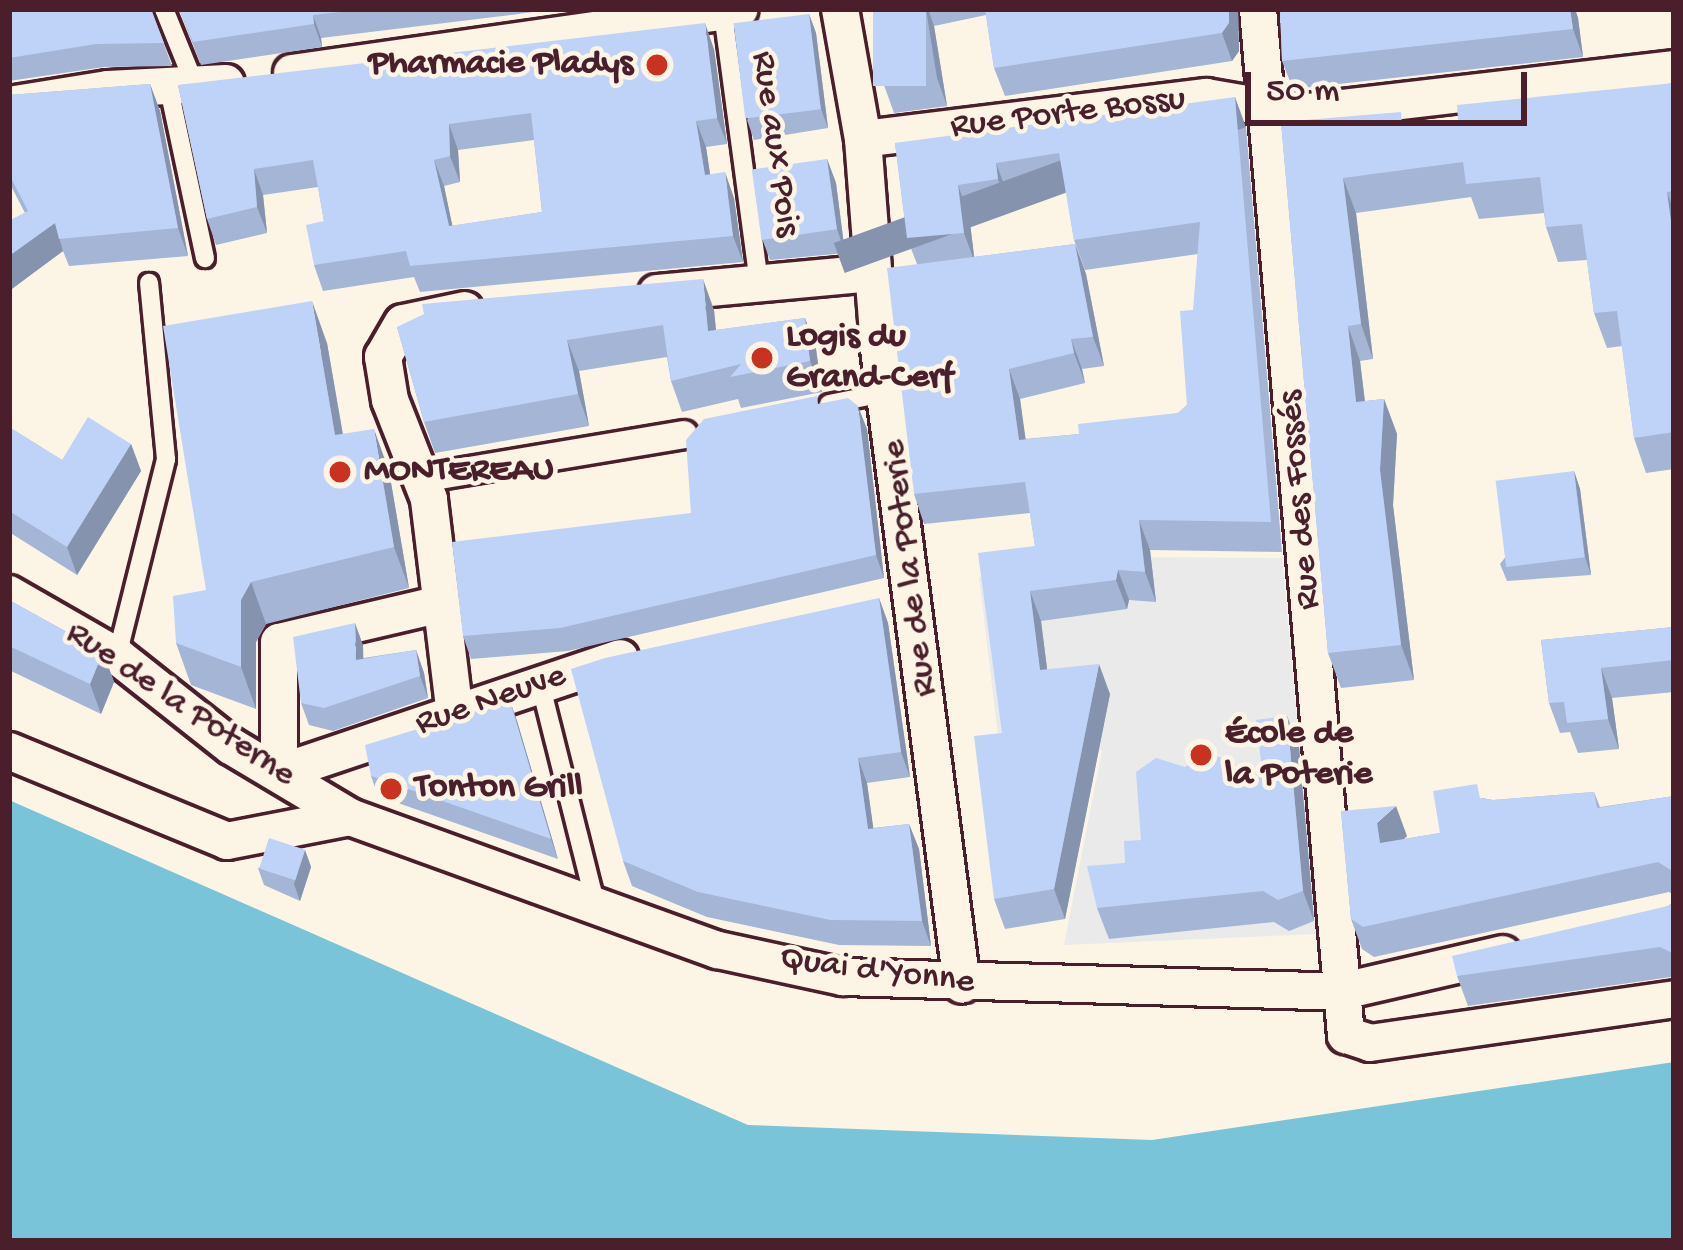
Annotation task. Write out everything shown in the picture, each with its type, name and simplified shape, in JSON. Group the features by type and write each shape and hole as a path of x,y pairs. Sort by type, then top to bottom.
{"street":[{"name":"Rue de la Poterie","path":"840,9 881,281 889,392 962,985"},
{"name":"Rue des Fossés","path":"1258,9 1339,992"},
{"path":"9,105 108,89 183,89 482,26 731,11"},
{"name":"Rue Porte Bossu","path":"863,139 1206,97 1270,112 1674,69"},
{"path":"609,297 759,283 881,281"},
{"path":"455,715 421,478 383,357 403,323 483,309"},
{"path":"421,478 694,432"},
{"name":"Rue de la Poterne","path":"9,594 117,656 231,746 350,818"},
{"path":"872,604 916,594"},
{"path":"278,773 279,642 441,604"},
{"name":"Rue Neuve","path":"278,773 540,683 652,651"},
{"path":"9,752 226,841 350,818"},
{"name":"Quai d'Yonne","path":"350,818 718,950 843,976 962,985 1339,992 1541,945"},
{"path":"1339,992 1346,1035 1370,1043 1674,999"}],"lane":[{"path":"164,9 183,89 205,257"},
{"name":"Rue aux Pois","path":"731,11 759,283"},
{"path":"117,656 166,459 149,284"},
{"path":"797,411 889,392"},
{"path":"540,683 596,906"}],"shaded area":[{"name":"École de la Poterie","path":"1128,557 1282,558 1317,934 1064,945 1102,750 1001,761 979,577"}],"water":[{"path":"9,800 748,1125 1152,1140 1674,1062 1674,1241 9,1241"}],"building":[{"path":"9,9 151,9 164,43 96,44 9,58"},
{"path":"179,9 366,9 313,15 314,24 193,42"},
{"path":"873,9 926,9 926,86 873,86"},
{"path":"985,9 1229,9 1229,23 1222,33 994,68"},
{"path":"1280,9 1570,9 1573,29 1282,61"},
{"path":"809,14 821,109 745,119 734,23"},
{"path":"705,23 717,118 696,121 705,175 725,172 733,236 410,266 406,251 314,265 306,225 324,221 313,160 254,169 257,207 207,219 178,85","holes":["531,113 542,212 449,226 434,160 450,156 449,124"]},
{"path":"1674,83 1674,191 1667,192 1674,244 1674,432 1634,438 1617,311 1594,313 1582,224 1546,227 1540,177 1466,184 1463,162 1343,178 1361,324 1348,326 1356,402 1384,399 1380,470 1401,645 1328,653 1281,122 1401,112 1402,125 1458,120 1457,105"},
{"path":"150,84 178,228 59,239 55,223 9,256 9,221 28,211 9,174 9,95"},
{"path":"1235,97 1271,522 1139,520 1145,572 1118,570 1116,580 1030,591 1040,670 1099,664 1054,889 994,899 974,736 1002,733 978,553 1035,546 1025,482 914,494 887,268 1075,244 1093,337 1071,339 1074,353 1009,369 1019,440 1079,434 1078,424 1178,413 1187,405 1180,311 1193,310 1200,222 1074,240 1059,153 996,163 998,179 958,185 964,233 907,238 895,143"},
{"path":"827,159 837,229 762,240 752,170"},
{"path":"703,279 708,331 805,318 810,361 730,377 741,364 671,381 663,325 567,340 578,394 424,422 397,327 424,314 422,304"},
{"path":"312,301 335,435 374,429 394,547 251,582 241,600 241,667 176,643 173,596 206,590 163,326"},
{"path":"817,396 818,404 848,398 858,406 876,555 560,628 463,636 452,542 691,513 686,440 704,419"},
{"path":"88,417 131,444 67,547 9,511 9,427 62,460"},
{"path":"1574,471 1585,557 1506,567 1496,481"},
{"path":"879,598 901,752 858,758 868,829 909,824 922,921 830,920 698,892 623,861 571,669"},
{"path":"9,600 103,652 90,684 9,646"},
{"path":"355,623 356,660 416,650 420,676 324,708 301,703 293,637"},
{"path":"1674,627 1674,660 1601,668 1608,719 1567,723 1564,702 1549,703 1541,640"},
{"path":"510,701 551,839 371,776 365,745"},
{"path":"1287,716 1303,891 1278,900 1263,891 1097,908 1087,866 1125,863 1124,841 1141,840 1136,772 1156,758 1185,767 1206,751 1263,777 1256,720"},
{"path":"1477,784 1480,798 1493,800 1594,792 1597,808 1674,796 1674,872 1658,862 1363,927 1351,919 1341,811 1396,806 1377,823 1380,843 1440,833 1433,791"},
{"path":"269,838 305,850 295,880 259,868"},
{"path":"1674,901 1674,954 1660,947 1457,976 1452,956"}],"place":[{"name":"Pharmacie Pladys","path":"657,65"},
{"name":"Logis du Grand-Cerf","path":"762,358"},
{"name":"MONTEREAU","path":"340,472"},
{"name":"École de la Poterie","path":"1201,755"},
{"name":"Tonton Grill","path":"391,789"}]}
